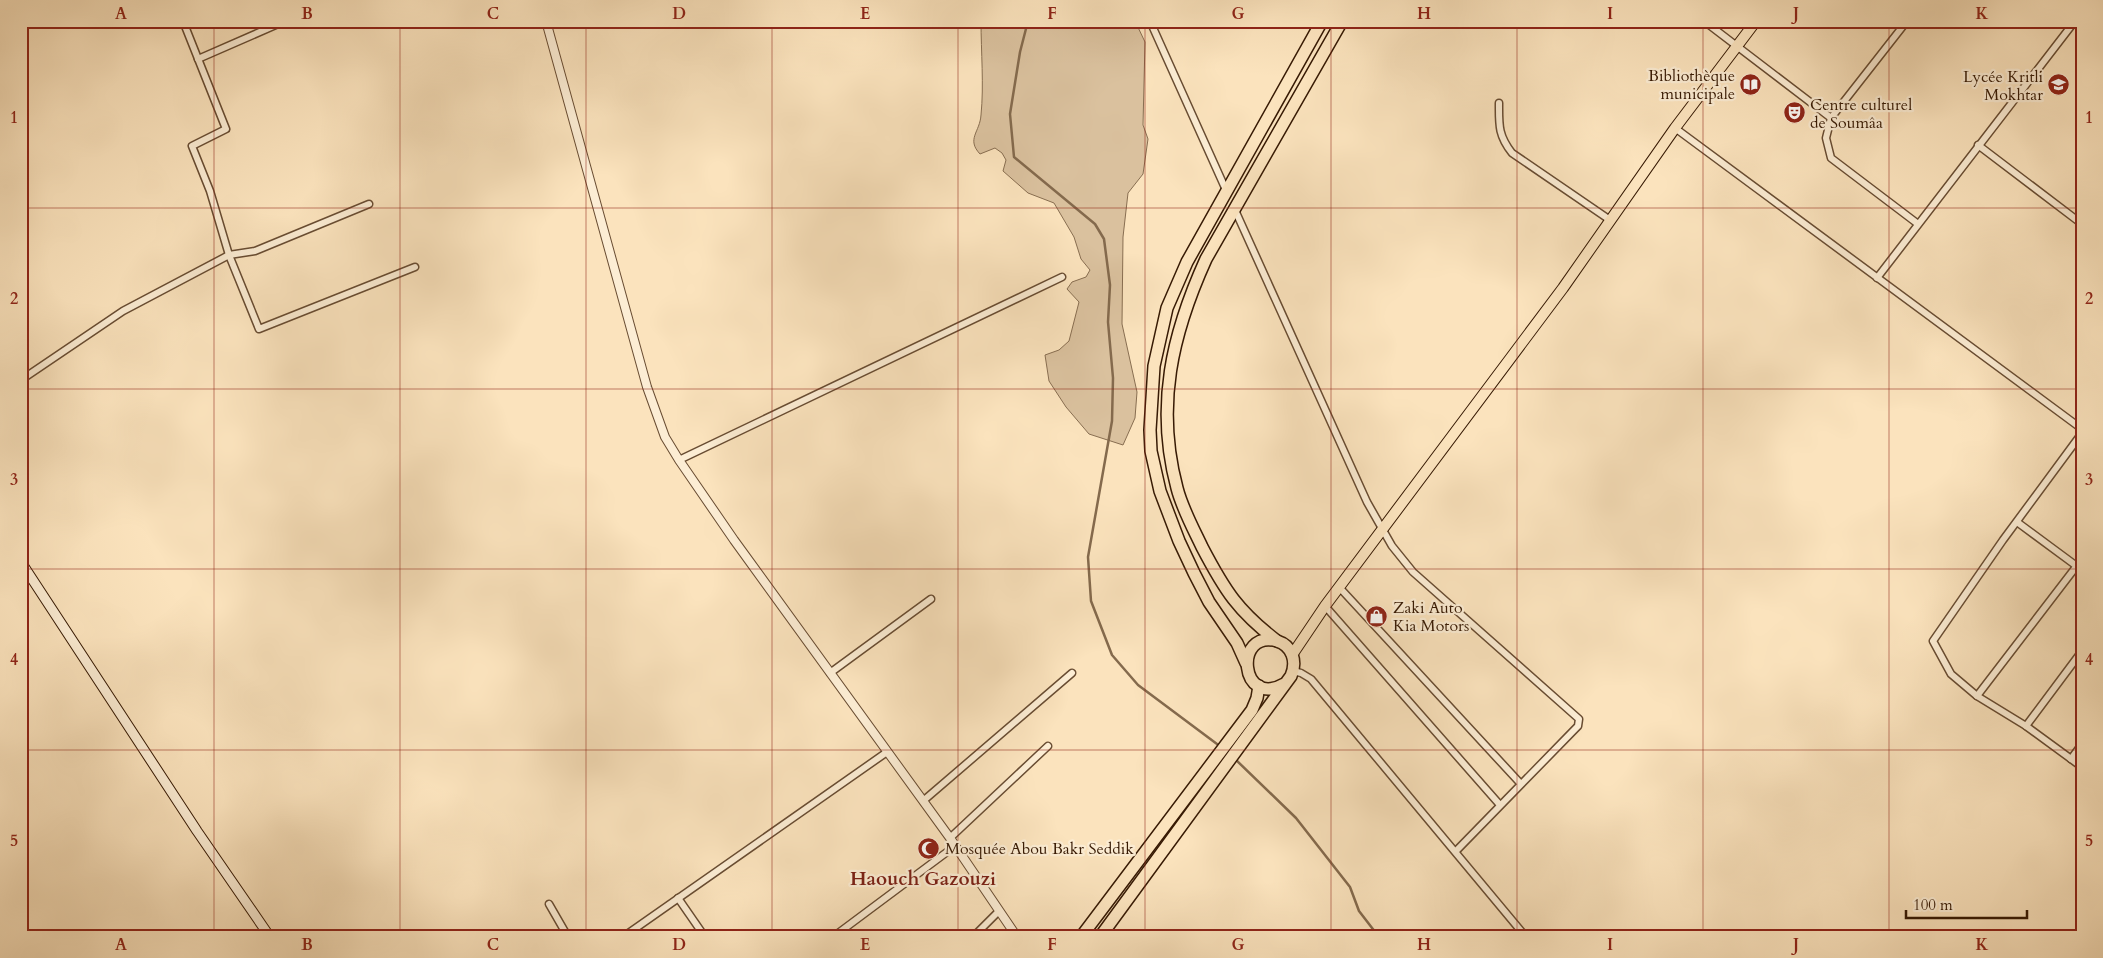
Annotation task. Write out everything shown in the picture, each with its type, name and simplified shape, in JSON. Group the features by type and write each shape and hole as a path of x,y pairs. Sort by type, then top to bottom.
{"highway":[{"path":"1284,684 1274,688 1259,686 1248,674 1246,663 1237,643 1206,594 1179,541 1160,491 1151,451 1150,430 1154,366 1159,337 1168,308 1187,262 1322,21"},
{"path":"1081,937 1212,762 1234,743 1293,671 1292,655 1286,646 1252,621 1234,602 1188,519 1177,489 1169,447 1167,412 1169,372 1177,333 1196,280 1234,209 1342,21"},
{"path":"1246,663 1249,653 1256,645 1266,641 1277,641"},
{"path":"1100,937 1225,767 1234,743 1255,704 1259,686"}],"main road":[{"path":"1292,655 1325,606 1557,296 1675,128 1756,21"},
{"path":"21,562 197,831 270,937"}],"street":[{"path":"183,21 226,128 192,146 210,191 230,255 259,329 415,267"},
{"path":"198,59 285,21"},
{"path":"546,21 647,387 666,437 679,460 950,838 1017,937"},
{"path":"1150,21 1226,190"},
{"path":"1704,21 1736,48 1831,118"},
{"path":"1907,21 1831,118 1826,138 1830,158 1918,224"},
{"path":"1877,278 2075,21"},
{"path":"1499,103 1502,140 1512,153 1610,220"},
{"path":"1675,128 2082,429"},
{"path":"1978,145 2082,224"},
{"path":"21,380 123,310 230,255 255,251 369,204"},
{"path":"1234,209 1382,532 1414,572 1578,717 1578,726 1520,783 1456,851"},
{"path":"679,460 1062,277"},
{"path":"2082,433 2016,522 1933,641 1951,674 1977,696 2026,726 2082,767"},
{"path":"2016,522 2079,568"},
{"path":"1977,696 2079,568 2082,559"},
{"path":"1340,587 1520,783"},
{"path":"830,673 931,599"},
{"path":"1325,606 1500,805"},
{"path":"2026,726 2082,651"},
{"path":"1293,671 1301,673 1311,680 1526,937"},
{"path":"923,801 1072,673"},
{"path":"2071,759 2082,744"},
{"path":"950,838 1048,746"},
{"path":"623,937 887,752"},
{"path":"833,937 955,846"},
{"path":"678,898 705,937"},
{"path":"548,904 568,937"},
{"path":"973,937 999,911"}],"shaded area":[{"path":"981,21 1135,21 1145,42 1143,125 1148,139 1143,174 1128,193 1123,237 1122,324 1137,392 1135,418 1123,445 1089,434 1066,407 1049,381 1045,355 1059,350 1069,341 1079,302 1067,289 1072,282 1086,277 1090,270 1081,259 1074,237 1054,203 1028,193 1003,171 1006,160 1002,153 995,148 980,154 976,149 974,140 980,121 982,104"}],"waterway":[{"path":"1028,21 1020,52 1010,114 1014,157 1095,224 1104,239 1110,285 1108,322 1113,378 1112,421 1088,557 1091,601 1112,655 1138,685 1221,747"},
{"path":"1235,759 1296,818 1350,887 1359,911 1379,937"}],"place":[{"name":"Bibliothèque municipale","path":"1751,84"},
{"name":"Lycée Kritli Mokhtar","path":"2059,85"},
{"name":"Centre culturel de Soumâa","path":"1794,113"},
{"name":"Zaki Auto Kia Motors","path":"1377,616"},
{"name":"Mosquée Abou Bakr Seddik","path":"929,848"}],"district":[{"name":"Haouch Gazouzi","path":"923,878"}]}
